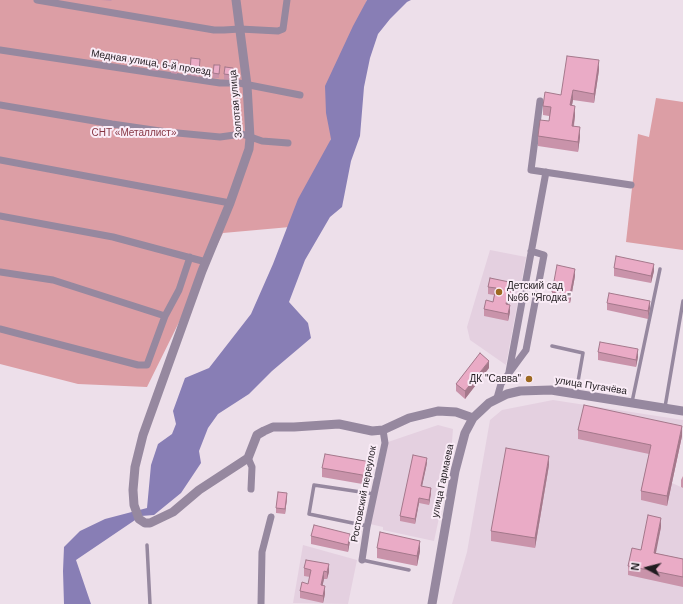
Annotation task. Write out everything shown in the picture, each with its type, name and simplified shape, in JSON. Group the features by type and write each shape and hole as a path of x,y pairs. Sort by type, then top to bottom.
{"street":[{"path":"37,0 214,30 240,29 281,31 287,0"},
{"name":"Золотая улица","path":"236,0 247,85 250,138 249,149 142,435 135,467 133,490 134,505 139,519 145,523 150,523 173,512 199,490 248,458"},
{"name":"Медная улица, 6-й проезд","path":"0,50 220,83 239,83 300,95"},
{"path":"540,101 531,170 631,185"},
{"path":"0,105 167,132 220,136 242,134 262,141 288,143"},
{"path":"0,160 230,203"},
{"path":"510,372 546,172"},
{"path":"0,216 113,237 206,262"},
{"name":"улица Гармаева","path":"432,604 454,471 465,433 473,418 482,408 496,398 501,384 526,350 544,255 531,251"},
{"path":"0,330 143,366 147,365 165,316 179,290 190,257"},
{"path":"0,272 53,280 165,316"},
{"name":"улица Пугачёва","path":"496,398 513,393 533,390 551,390 683,411"},
{"path":"251,489 252,467 248,458 257,435 273,427 339,424 372,431 383,430 409,418 438,411 456,412 473,418"},
{"name":"Ростовский переулок","path":"362,560 384,443 383,430"},
{"path":"261,604 262,552 271,517"}],"lane":[{"path":"631,403 660,269"},
{"path":"665,408 683,301"},
{"path":"552,346 583,353 576,394"},
{"path":"367,527 309,514 314,485 374,494"},
{"path":"146,545 150,596 149,604"},
{"path":"362,560 409,570"}],"shaded area":[{"path":"367,0 411,0 407,2 390,19 378,34 370,58 364,87 360,136 351,161 342,207 330,217 305,260 289,302 308,323 311,338 272,371 249,394 218,414 208,428 199,451 201,463 181,493 154,515 141,516 76,560 91,604 64,604 64,547 80,531 105,519 147,508 151,465 158,444 172,434 176,424 173,411 185,378 209,368 251,314 273,264 298,199 331,139 326,113 325,86"},
{"name":"Детский сад №66 \"Ягодка\"","path":"490,250 526,257 506,365 470,340 467,327"},
{"path":"553,400 683,420 682,436 672,483 683,488 683,604 452,604 467,552 490,420 502,410"},
{"path":"438,425 453,429 450,467 434,541 383,530 383,527 370,524 388,442"},
{"path":"303,545 357,560 348,604 293,603"}],"green space":[{"name":"СНТ «Металлист»","path":"0,0 367,0 330,92 334,129 324,161 290,227 223,233 147,387 78,384 0,364"},
{"path":"656,98 683,102 683,250 626,242 638,134 649,137"}],"building":[{"path":"567,56 599,60 594,94 573,90 570,105 575,106 572,126 580,127 578,142 538,136 540,120 549,121 551,107 543,106 545,92 561,95"},
{"path":"191,58 200,59 199,72 190,71"},
{"path":"149,59 158,60 158,66 149,65"},
{"path":"172,60 178,60 177,69 171,69"},
{"path":"214,65 220,65 219,74 213,73"},
{"path":"225,67 233,68 232,75 224,74"},
{"path":"616,256 654,264 651,276 614,268"},
{"path":"557,265 575,269 570,295 552,292"},
{"path":"490,278 514,283 512,290 509,289 506,304 510,305 508,314 484,309 486,300 493,302 496,288 488,287"},
{"path":"609,293 650,301 648,311 607,303"},
{"path":"600,342 638,349 636,360 598,352"},
{"path":"480,353 489,361 465,391 456,384"},
{"path":"584,405 682,426 667,496 641,491 651,445 578,430"},
{"path":"506,448 549,456 535,538 491,531"},
{"path":"325,454 371,462 368,476 322,468"},
{"path":"413,455 427,458 421,486 431,488 429,500 419,498 415,519 400,516"},
{"path":"278,492 287,493 285,509 276,508"},
{"path":"648,515 661,518 654,553 683,559 683,577 628,566 632,548 641,550"},
{"path":"314,525 350,534 348,545 311,536"},
{"path":"380,532 420,541 417,556 377,548"},
{"path":"306,560 329,564 327,572 324,571 321,585 325,586 323,596 300,591 302,582 308,584 311,570 304,568"}],"place":[{"name":"Детский сад №66 \"Ягодка\"","path":"499,292"},
{"name":"ДК \"Савва\"","path":"529,379"}]}
